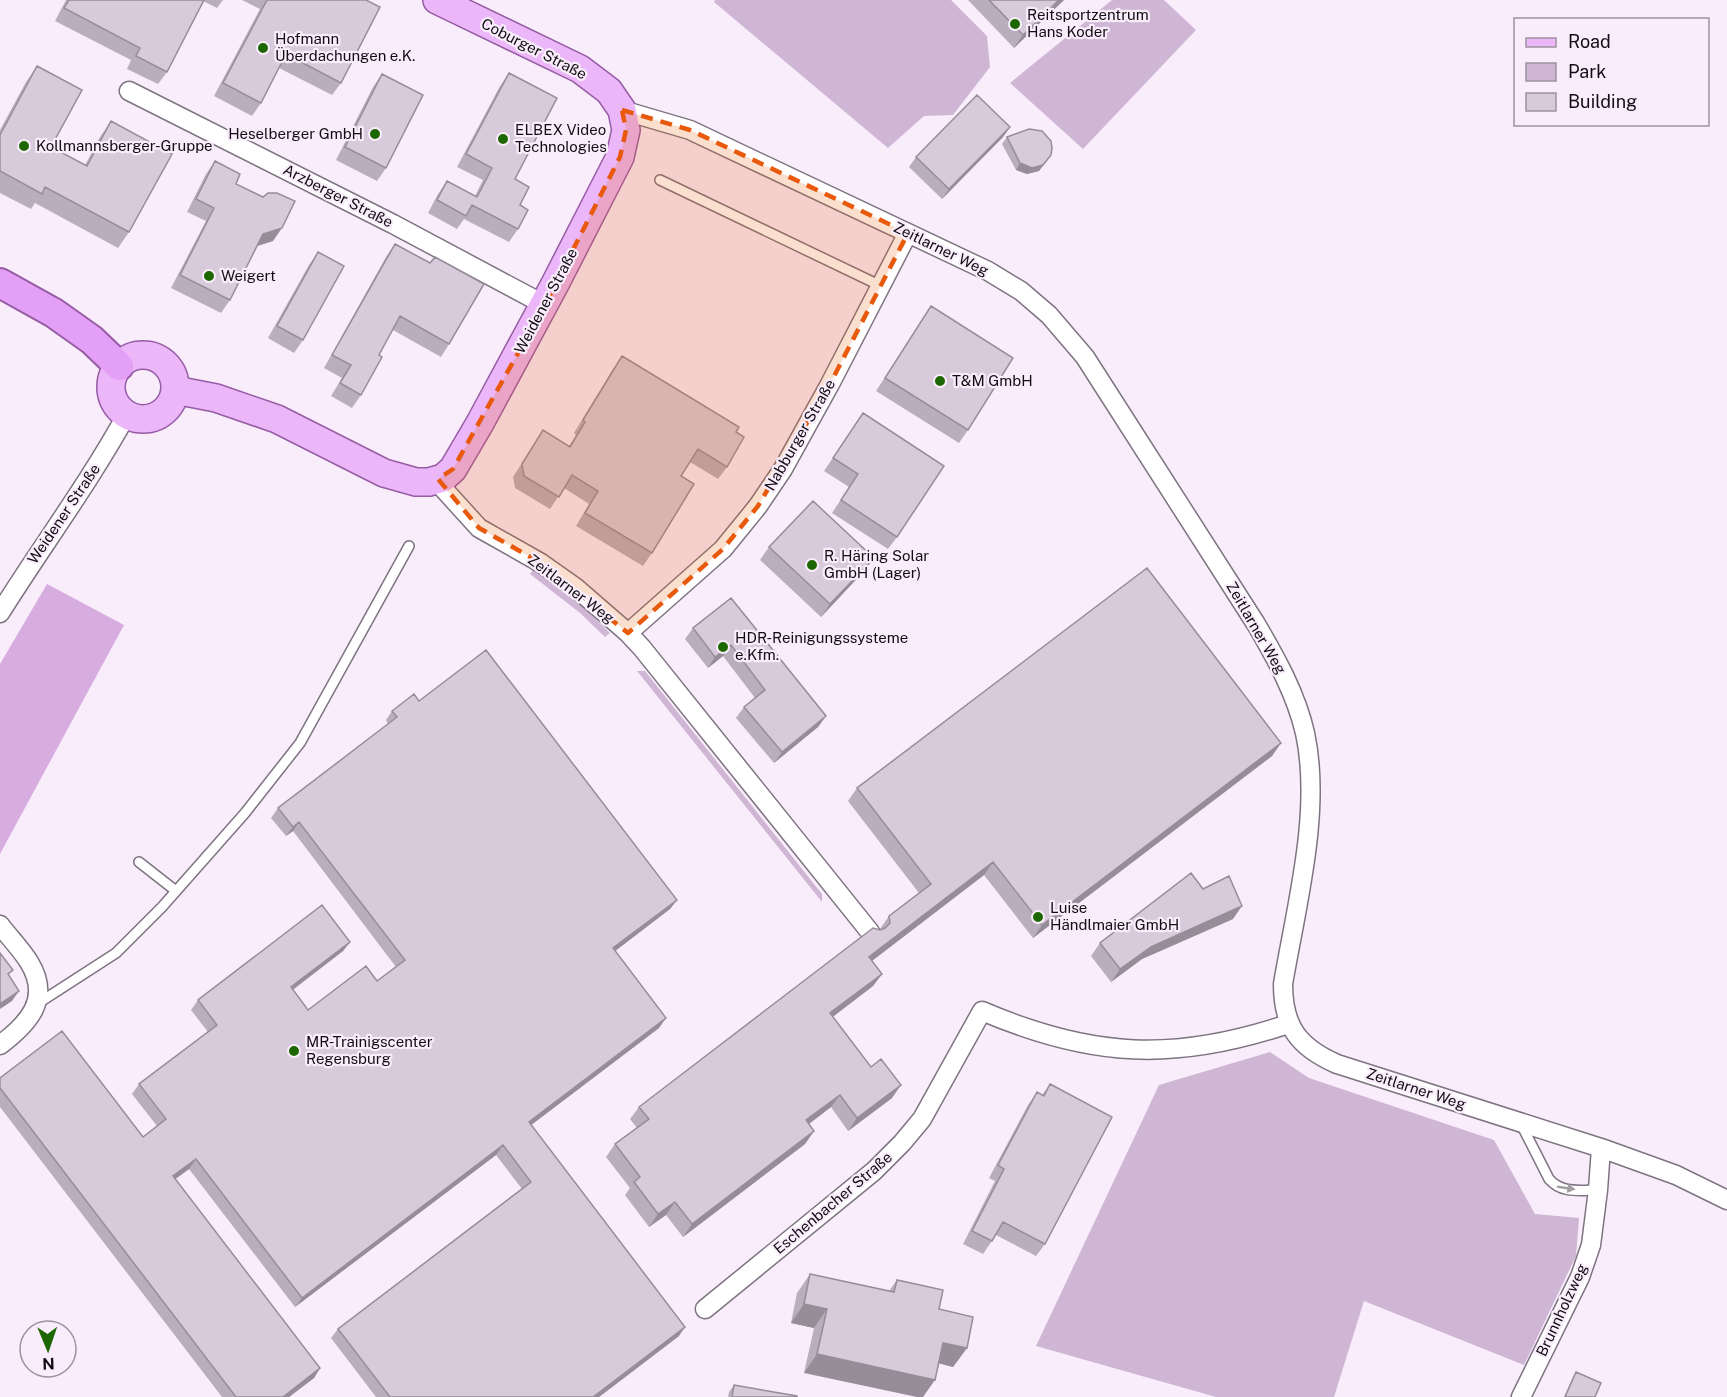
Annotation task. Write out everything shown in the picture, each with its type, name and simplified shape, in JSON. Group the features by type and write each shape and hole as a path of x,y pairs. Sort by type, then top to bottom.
{"highway":[{"path":"0,283 54,313 92,340 119,366"}],"main road":[{"name":"Coburger Straße","path":"436,0 580,69 609,91 622,110"},
{"name":"Weidener Straße","path":"438,479 453,469 480,423 620,157 626,130 622,110"},
{"path":"148,356 157,359 171,371 175,390 172,399 161,413 145,419 127,414 114,400 111,390 112,380 119,366 129,358 148,356"},
{"path":"175,390 216,398 277,419 384,473 416,482 438,479"}],"street":[{"name":"Arzberger Straße","path":"129,91 393,224 544,305"},
{"name":"Zeitlarner Weg","path":"622,110 690,130 988,271 1021,291 1049,315 1085,357 1250,615 1278,663 1305,732 1310,792 1306,848 1283,984 1283,1004 1288,1023 1301,1042 1323,1058 1337,1064 1601,1148 1676,1175 1727,1200"},
{"name":"Nabburger Straße","path":"628,633 723,549 758,506 783,469 908,233"},
{"name":"Weidener Straße","path":"0,612 94,473 127,414"},
{"name":"Zeitlarner Weg","path":"438,479 440,485 479,528 541,563 575,587 628,633 870,932"},
{"path":"0,925 30,963 37,981 37,1004 21,1029 0,1045"},
{"name":"Eschenbacher Straße","path":"705,1309 770,1250 874,1172 902,1143 922,1119 982,1011 1058,1039 1108,1048 1157,1050 1209,1046 1250,1037 1288,1023"},
{"name":"Brunnholzweg","path":"1521,1397 1580,1277 1591,1245 1601,1148"}],"lane":[{"path":"660,180 881,286"},
{"path":"37,1004 116,953 176,891 245,813 300,743 409,546"},
{"path":"139,862 176,891"},
{"path":"1520,1122 1549,1179 1556,1187 1564,1190 1598,1190"}],"highlighted area":[{"path":"622,110 690,130 908,233 830,384 758,506 723,549 628,633 541,563 479,528 438,479 453,469 545,305 620,157 626,130"}],"green space":[{"path":"715,0 951,0 987,36 990,67 953,115 924,116 888,148 714,2"},
{"path":"1112,0 1164,0 1196,30 1083,149 1010,83"},
{"path":"533,569 584,608 610,633 605,637 580,613 530,574"},
{"path":"637,671 645,671 822,894 822,902"},
{"path":"1270,1052 1309,1078 1494,1140 1535,1214 1579,1218 1576,1256 1524,1365 1364,1301 1334,1397 1216,1397 1036,1346 1159,1085"}],"shaded area":[{"path":"47,584 124,625 0,854 0,664"}],"building":[{"path":"69,0 204,0 167,72 136,56 140,48 64,8"},
{"path":"267,0 366,0 380,7 341,83 286,54 261,103 223,83"},
{"path":"989,0 1059,0 1023,35"},
{"path":"37,66 82,90 51,147 87,166 111,121 172,154 129,232 45,187 42,194 0,171 0,135"},
{"name":"ELBEX Video Technologies","path":"509,73 557,98 515,179 529,187 520,205 528,210 518,229 472,205 466,216 437,200 447,181 477,197 492,168 466,154"},
{"name":"Heselberger GmbH","path":"382,74 423,95 386,168 345,147"},
{"path":"977,95 1010,127 949,189 916,157"},
{"path":"1029,129 1042,131 1051,141 1052,148 1051,155 1043,165 1032,168 1020,163 1007,137"},
{"path":"215,161 240,174 236,184 263,197 268,193 277,193 295,201 282,228 263,234 230,300 180,275 214,208 196,199"},
{"path":"395,244 430,263 435,257 484,284 449,344 400,316 379,355 382,357 361,395 340,383 351,365 332,355"},
{"path":"318,252 344,266 303,340 277,326"},
{"name":"T&M GmbH","path":"931,306 1013,358 968,430 885,378"},
{"path":"622,356 739,427 736,432 744,437 727,467 698,449 681,476 694,484 652,553 585,513 598,491 572,475 559,497 524,476 522,464 543,430 570,447 585,422 583,420"},
{"path":"863,413 944,466 897,537 841,500 858,474 833,458"},
{"name":"R. Häring Solar GmbH (Lager)","path":"813,501 874,558 830,604 769,547"},
{"name":"Luise Händlmaier GmbH","path":"1147,568 1281,743 1042,925 993,862 869,957 882,974 830,1013 871,1067 881,1059 901,1085 857,1118 840,1095 806,1120 814,1131 692,1224 675,1202 658,1214 634,1182 640,1177 615,1144 649,1119 639,1107 873,928 880,930 885,928 890,923 889,916 931,884 857,788"},
{"path":"731,598 826,716 782,752 744,707 765,690 731,645 715,657 693,628"},
{"path":"486,650 677,900 613,948 666,1018 529,1122 685,1327 593,1397 390,1397 338,1329 531,1182 503,1145 302,1298 196,1159 173,1176 320,1368 283,1397 236,1397 0,1088 0,1078 62,1031 143,1137 166,1119 139,1084 217,1025 198,1000 322,905 350,942 291,987 308,1010 366,966 377,981 405,960 299,822 293,827 278,808 397,717 392,711 414,694 419,701"},
{"path":"1191,873 1203,889 1229,876 1242,906 1151,947 1120,969 1100,943"},
{"path":"0,953 13,970 8,974 19,991 0,1004"},
{"path":"1050,1084 1112,1117 1045,1244 1003,1222 992,1241 972,1231 1004,1169 998,1165 1037,1092 1044,1096"},
{"path":"810,1274 894,1292 897,1280 943,1290 939,1309 973,1317 967,1348 943,1343 935,1380 817,1354 827,1309 804,1304"},
{"path":"1576,1372 1601,1383 1595,1397 1565,1397"},
{"path":"734,1385 797,1396 797,1397 732,1397"}],"place":[{"name":"Reitsportzentrum Hans Koder","path":"1015,24"},
{"name":"Hofmann Überdachungen e.K.","path":"263,48"},
{"name":"Heselberger GmbH","path":"375,134"},
{"name":"ELBEX Video Technologies","path":"503,139"},
{"name":"Kollmannsberger-Gruppe","path":"24,146"},
{"name":"Weigert","path":"209,276"},
{"name":"T&M GmbH","path":"940,381"},
{"name":"R. Häring Solar GmbH (Lager)","path":"812,565"},
{"name":"HDR-Reinigungssysteme e.Kfm.","path":"723,647"},
{"name":"Luise Händlmaier GmbH","path":"1038,917"},
{"name":"MR-Trainigscenter Regensburg","path":"294,1051"}]}
